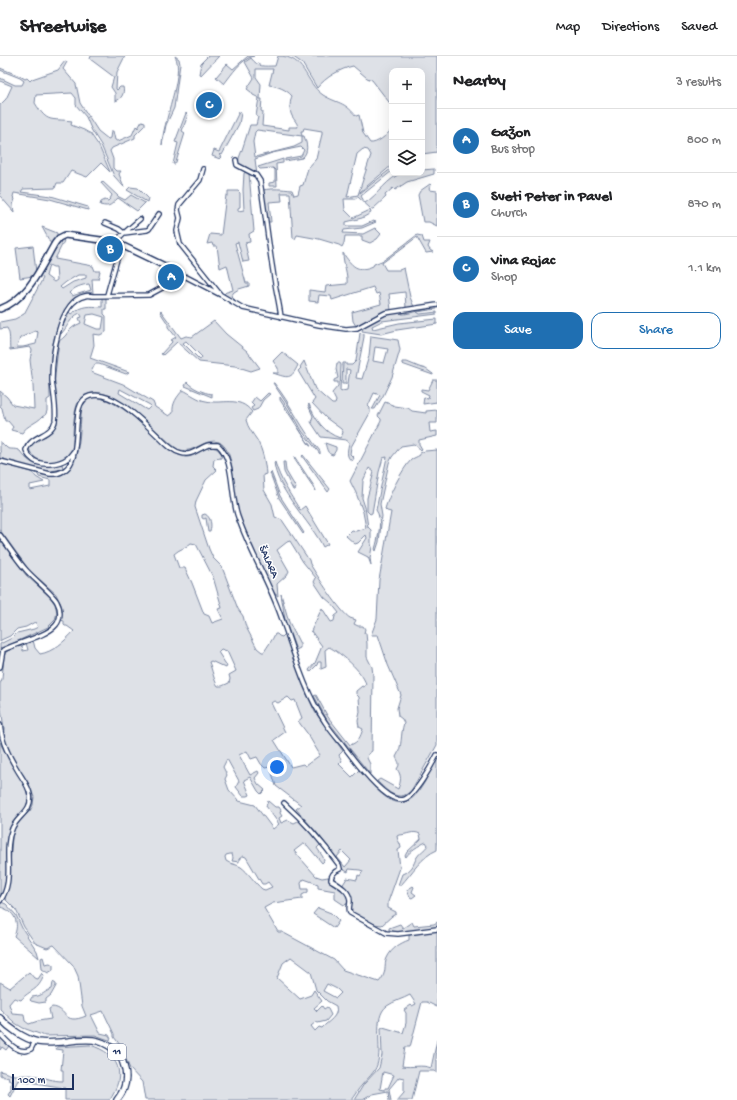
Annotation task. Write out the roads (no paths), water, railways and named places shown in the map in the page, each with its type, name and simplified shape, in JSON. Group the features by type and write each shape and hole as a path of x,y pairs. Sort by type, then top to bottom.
{"main road":[{"name":"11","path":"0,1018 14,1031 35,1040 55,1043 93,1040 101,1042 114,1049 123,1060 126,1076 124,1089 117,1100"}],"street":[{"path":"236,160 237,166 256,175 260,181 281,317"},
{"path":"203,169 200,180 179,205 178,210 180,218 177,231 180,244 221,295"},
{"path":"105,223 119,229 124,233 146,230 149,229 159,214"},
{"path":"115,242 140,219"},
{"path":"0,309 7,306 23,294 55,243 62,236 70,234 115,242 221,295 243,308 281,317 350,330 357,328 385,313 437,305"},
{"path":"107,295 122,245"},
{"path":"75,450 68,458 52,464 31,459 26,450 28,444 34,438 48,432 53,426 55,420 52,379 54,355 61,323 67,309 74,301 86,295 149,295 162,288 171,270"},
{"name":"ŠALARA","path":"75,450 79,408 88,396 96,395 110,398 122,404 170,448 179,453 186,455 209,445 218,445 224,450 229,466 237,516 279,611 310,694 325,722 355,762 372,781 388,796 397,799 405,799 413,793 431,767 437,755"},
{"path":"0,461 55,474 68,467 73,460 75,450"},
{"path":"0,534 15,557 57,601 60,612 56,626 49,631 3,650 0,667"},
{"path":"0,725 1,737 5,749 26,784 31,797 28,810 12,828 9,838 8,879 6,890 0,901"},
{"path":"284,803 297,814 340,865 340,869 334,872 331,880 348,894 350,898 348,909 350,913 386,933 398,934 437,929"},
{"path":"0,1034 18,1050 23,1052 31,1049 35,1040"}],"place":[{"name":"Vina Rojac","path":"209,105"},
{"name":"Sveti Peter in Pavel","path":"110,249"},
{"name":"Gažon","path":"171,277"}]}
